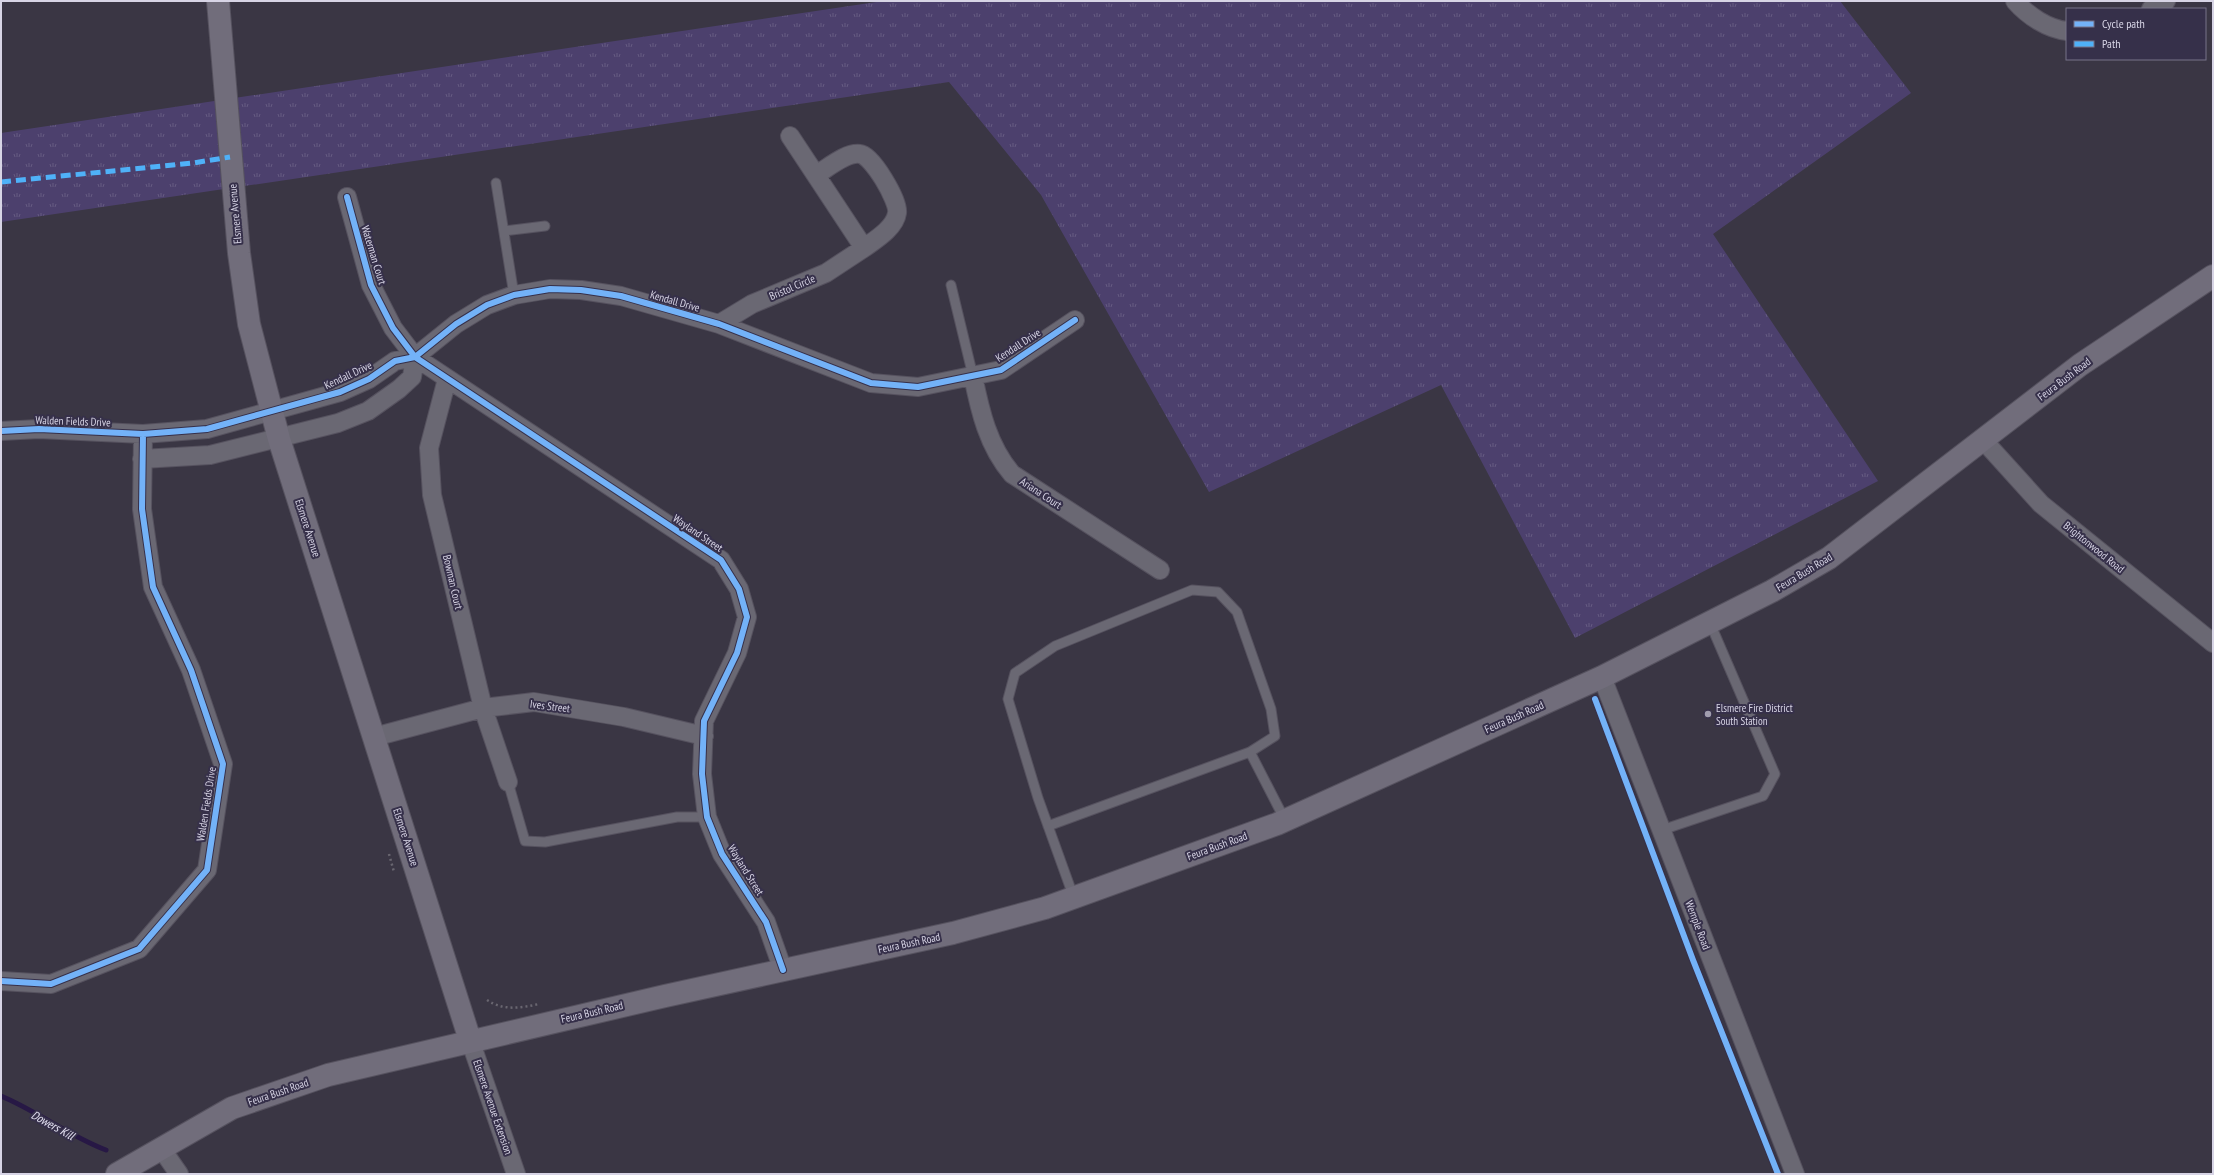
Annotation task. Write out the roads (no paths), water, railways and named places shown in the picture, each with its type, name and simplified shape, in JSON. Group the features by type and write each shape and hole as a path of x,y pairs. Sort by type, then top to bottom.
{"main road":[{"name":"Elsmere Avenue","path":"218,1 239,253 249,324 279,439 470,1040"},
{"name":"Feura Bush Road","path":"117,1174 240,1105 328,1074 470,1040 953,933 1045,908 1285,820 1602,677 1772,591 1829,558 1984,441 2080,365 2213,276"}],"street":[{"path":"2015,1 2035,19 2059,30 2066,31"},
{"path":"2153,8 2166,1"},
{"path":"790,136 864,248"},
{"name":"Bristol Circle","path":"719,324 752,304 826,273 864,248 886,230 895,220 897,206 890,189 870,160 864,155 859,153 840,160 816,175"},
{"name":"Waterman Court","path":"347,197 371,285 393,328 415,357"},
{"name":"Kendall Drive","path":"271,411 340,392 369,379 395,361 415,357 456,324 488,305 514,295 550,289 581,290 621,296 719,324 872,383 918,387 1001,370 1075,320"},
{"path":"142,459 210,455 279,439 338,423 368,411 399,389 412,377 415,357"},
{"name":"Wayland Street","path":"415,357 721,560 739,589 747,617 737,653 704,721 702,774 707,816 722,854 766,922 783,970"},
{"name":"Ariana Court","path":"973,376 979,406 987,432 999,458 1012,474 1160,570"},
{"name":"Bowman Court","path":"448,379 429,448 432,495 483,708 508,782"},
{"name":"Walden Fields Drive","path":"1,431 39,429 143,434 207,429 271,411"},
{"name":"Walden Fields Drive","path":"1,981 52,984 139,949 207,870 223,764 191,670 153,587 142,510 143,434"},
{"name":"Brightonwood Road","path":"1984,441 2040,504 2213,644"},
{"name":"Wemple Road","path":"1602,677 1795,1174"},
{"name":"Ives Street","path":"374,737 483,708 534,702 624,717 704,736"},
{"name":"Elsmere Avenue Extension","path":"470,1040 516,1174"},
{"path":"161,1148 179,1174"}],"lane":[{"path":"496,184 514,295"},
{"path":"504,231 545,226"},
{"path":"951,285 973,376"},
{"path":"1048,826 1250,752 1275,736 1271,709 1238,612 1218,592 1192,590 1055,646 1015,673 1008,698 1048,826 1074,898"},
{"path":"1662,830 1763,796 1775,774 1710,623"},
{"path":"1250,752 1285,820"},
{"path":"508,782 525,841 545,842 677,817 707,816"}],"waterway":[{"name":"Dowers Kill","path":"1,1096 79,1138 106,1150"}],"place":[{"name":"Elsmere Fire District South Station","path":"1708,714"}]}
